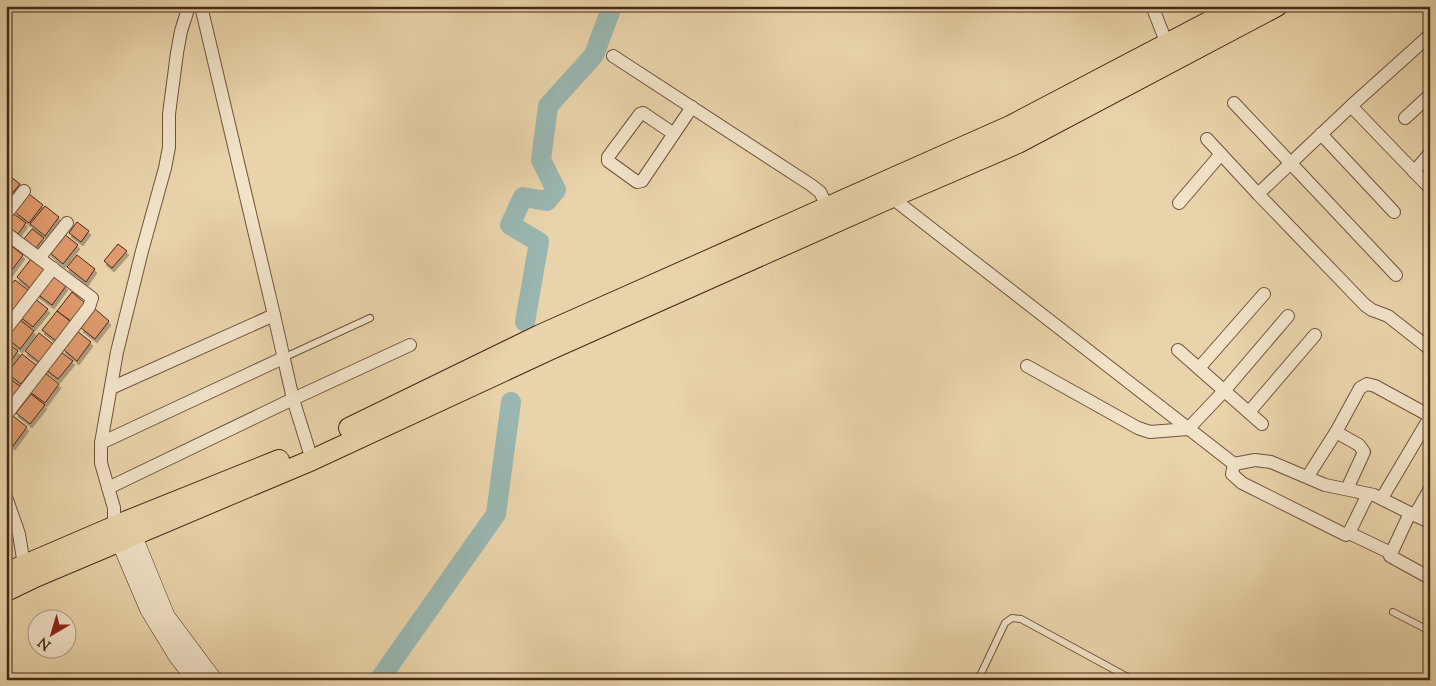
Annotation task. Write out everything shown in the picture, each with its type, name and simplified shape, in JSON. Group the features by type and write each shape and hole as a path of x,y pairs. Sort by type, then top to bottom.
{"main road":[{"path":"15,569 309,454 549,350 884,191 1239,6"},
{"path":"309,454 540,335 827,206 884,191 1018,143 1277,6"},
{"path":"6,591 35,577 122,527"},
{"path":"122,527 149,610 177,655 196,680"},
{"path":"122,527 166,617 213,680"}],"street":[{"path":"122,527 101,463 101,443 117,352 165,168 169,147 170,114 177,53 181,31 189,6"},
{"path":"201,6 292,399 309,454"},
{"path":"1152,6 1167,44"},
{"path":"1258,194 1430,35"},
{"path":"613,56 816,188 827,206"},
{"path":"1405,118 1430,94"},
{"path":"1234,103 1396,275"},
{"path":"1351,106 1430,188"},
{"path":"674,134 643,113 640,114 608,158 608,161 639,182 674,134 692,107"},
{"path":"1321,134 1394,212"},
{"path":"1207,139 1365,305 1388,316 1430,349"},
{"path":"1414,172 1430,153"},
{"path":"1179,204 1221,154"},
{"path":"6,214 24,191"},
{"path":"884,191 1234,464 1255,460 1271,462 1308,476 1325,485 1347,488 1382,498 1430,522"},
{"path":"40,257 67,223"},
{"path":"6,415 91,304 92,298 40,257 8,238"},
{"path":"6,329 53,268"},
{"path":"1199,368 1264,294"},
{"path":"111,388 274,315"},
{"path":"1027,366 1144,431 1188,429 1224,391 1288,316"},
{"path":"1248,412 1315,336"},
{"path":"108,488 292,399 410,345"},
{"path":"1178,350 1262,424"},
{"path":"101,443 283,358"},
{"path":"1308,476 1336,432 1360,388 1367,384 1375,386 1430,416 1382,498"},
{"path":"1336,432 1359,444 1364,452 1347,488"},
{"path":"1234,464 1232,474 1242,483 1341,534 1346,535 1349,533 1391,552"},
{"path":"1430,489 1413,514 1390,556 1430,578"},
{"path":"1349,533 1368,494"},
{"path":"6,497 19,534 15,569"}],"lane":[{"path":"283,358 370,318"},
{"path":"1393,612 1430,631"},
{"path":"978,680 1005,623 1012,618 1021,619 1133,680"}],"building":[{"path":"6,173 20,184 6,201"},
{"path":"29,194 43,205 29,223 15,212"},
{"path":"45,206 59,217 45,236 30,224"},
{"path":"14,214 26,223 18,234 6,225"},
{"path":"77,222 89,231 81,242 69,233"},
{"path":"32,229 44,238 35,249 23,240"},
{"path":"64,234 78,245 63,264 49,252"},
{"path":"9,244 23,255 9,274 6,272 6,248"},
{"path":"118,244 127,251 112,268 104,261"},
{"path":"77,255 95,269 86,282 67,267"},
{"path":"31,259 46,270 31,289 17,277"},
{"path":"52,275 66,286 52,305 37,294"},
{"path":"15,280 29,291 15,310 6,303 6,291"},
{"path":"72,292 86,304 72,322 57,311"},
{"path":"34,298 48,309 33,327 19,316"},
{"path":"95,309 109,321 95,339 81,328"},
{"path":"57,311 71,322 56,341 42,330"},
{"path":"20,320 34,331 20,349 6,337"},
{"path":"77,331 91,342 77,361 63,349"},
{"path":"39,333 53,344 39,362 25,351"},
{"path":"6,342 18,351 6,367"},
{"path":"58,350 73,361 58,379 44,368"},
{"path":"22,354 36,365 21,384 7,373"},
{"path":"45,373 59,384 45,403 30,392"},
{"path":"6,376 21,387 6,405"},
{"path":"31,394 45,405 30,424 16,413"},
{"path":"13,416 27,427 13,446 6,441 6,425"}],"waterway":[{"path":"525,322 539,242 510,225 523,197 547,201 556,190 541,160 548,106 594,55 611,9 609,6"},
{"path":"379,680 496,514 511,402"}]}
